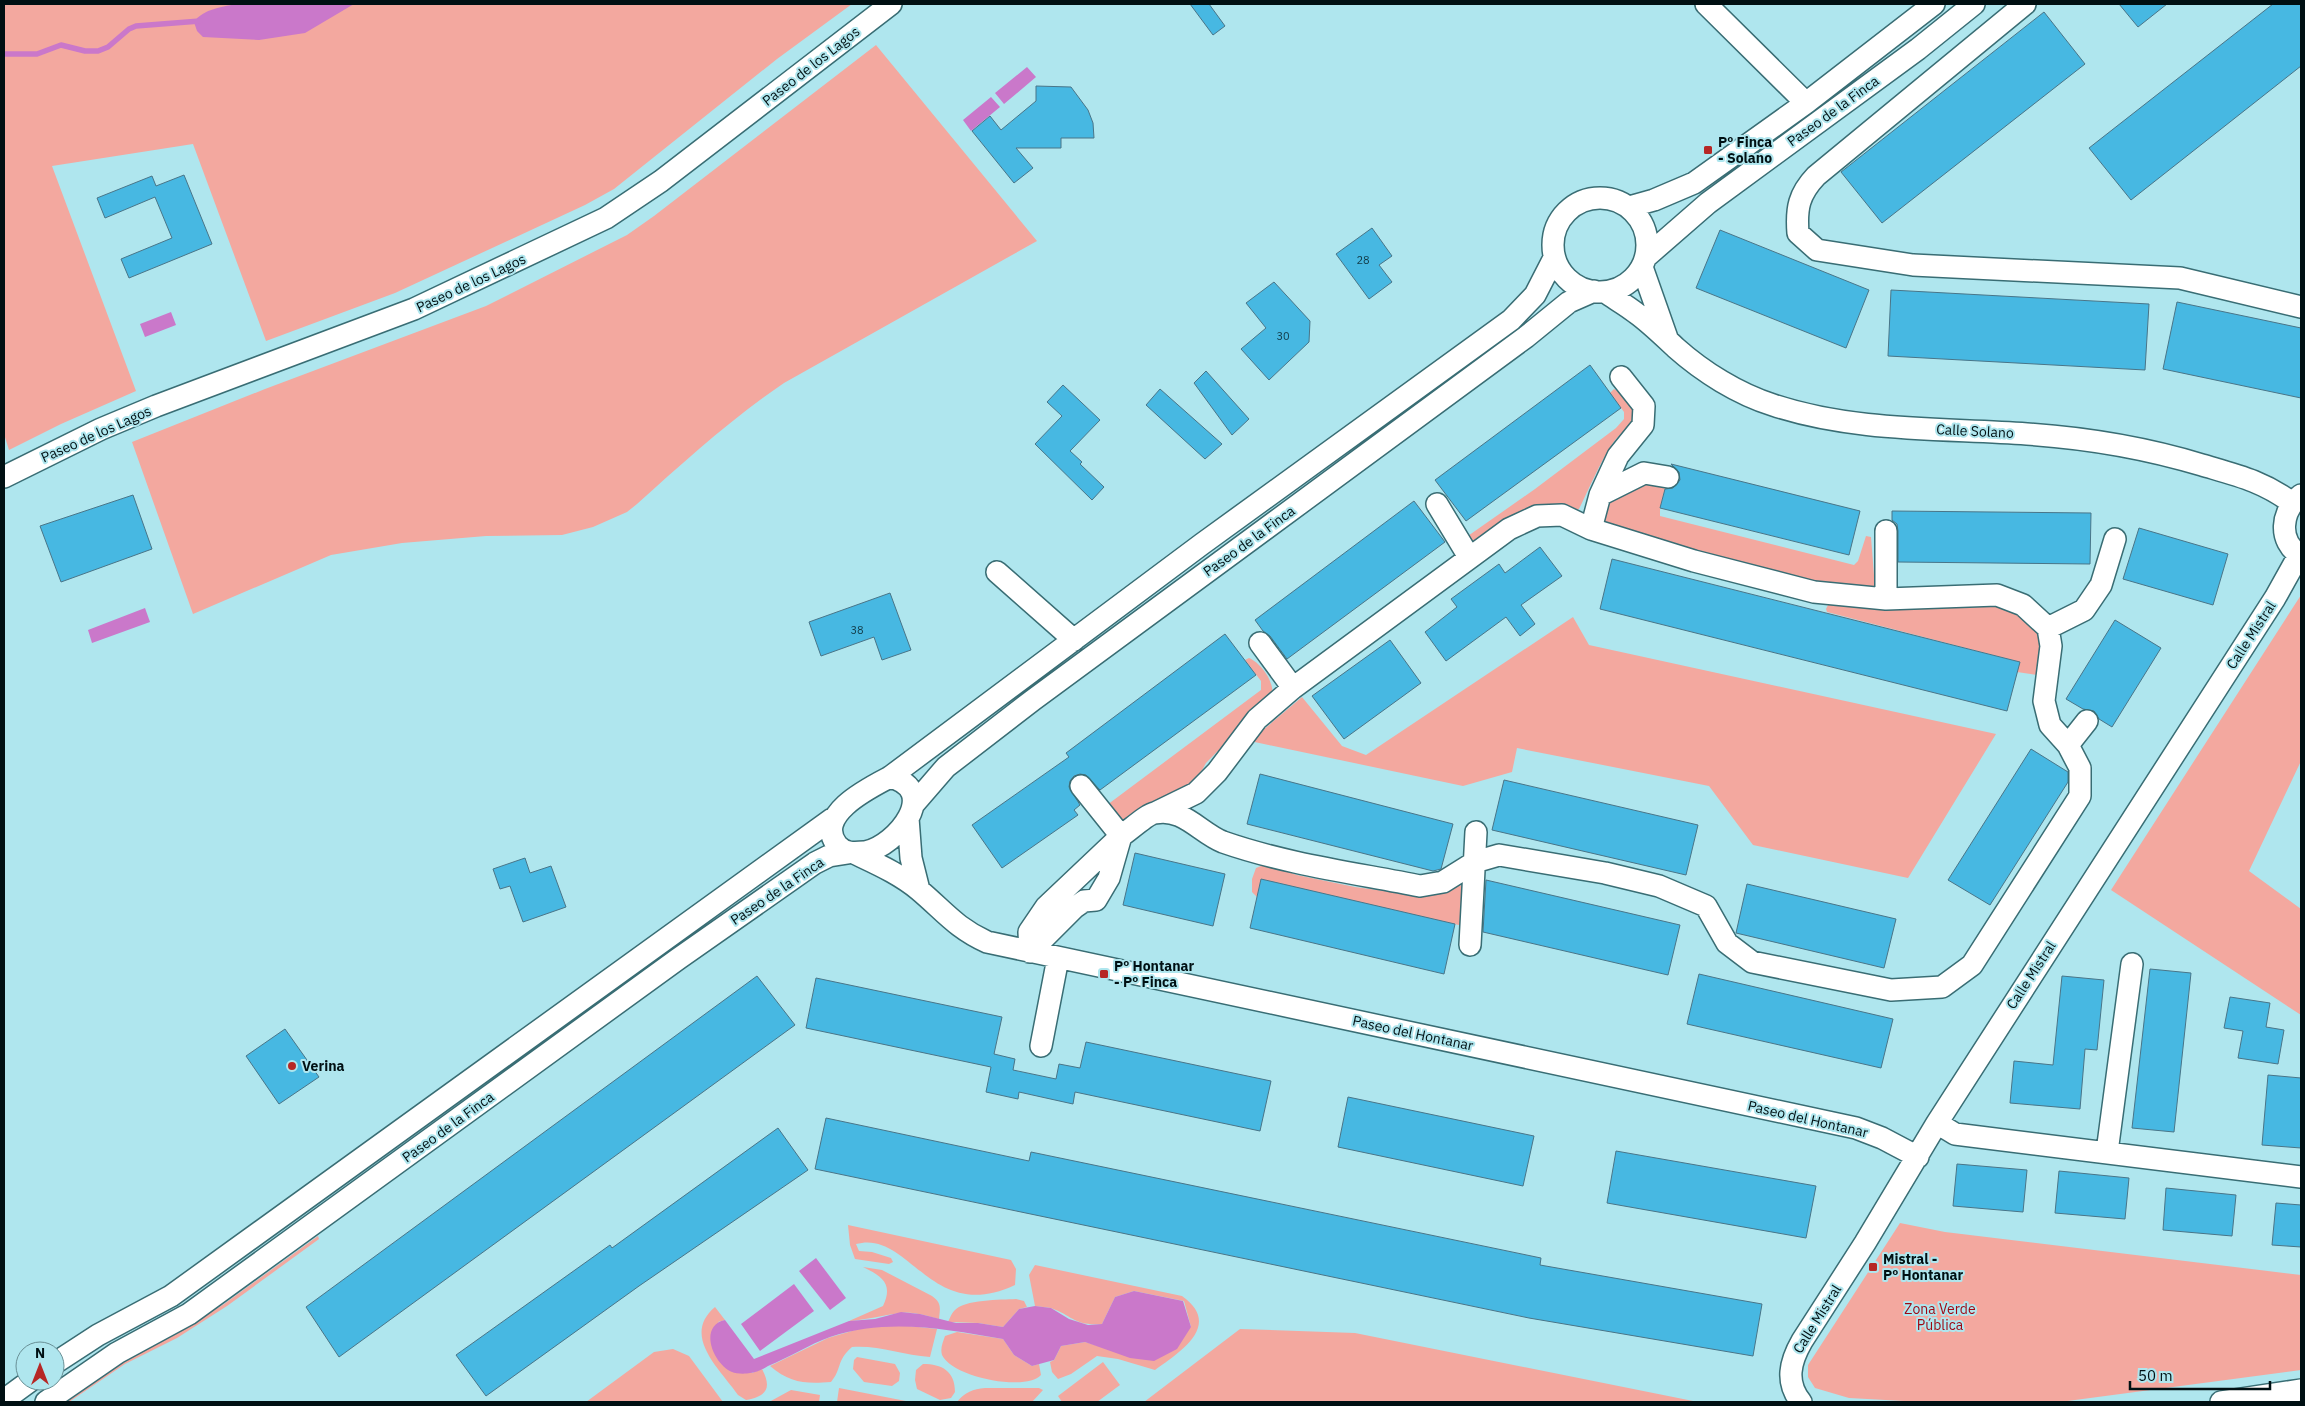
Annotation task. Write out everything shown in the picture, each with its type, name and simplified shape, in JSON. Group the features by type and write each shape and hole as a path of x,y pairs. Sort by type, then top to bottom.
{"street":[{"name":"Paseo de los Lagos","path":"4,476 101,429 156,406 414,309 606,218 661,181 891,4"},
{"name":"Paseo de la Finca","path":"1706,4 1806,103"},
{"name":"Paseo de la Finca","path":"1629,207 1654,200 1694,183 1806,103 1934,4"},
{"name":"Paseo de la Finca","path":"1644,262 1708,203 1918,49 1974,4"},
{"path":"2025,4 1816,176 1806,187 1798,201 1796,215 1798,233 1817,250 1913,265 2180,278 2301,307"},
{"path":"1644,262 1626,284 1600,291 1577,286 1563,274 1554,258 1554,234 1564,213 1584,200 1608,198 1629,207 1642,221 1647,238 1644,262 1668,340"},
{"name":"Paseo de la Finca","path":"890,778 1202,544 1511,320 1535,295 1554,258"},
{"name":"Paseo de la Finca","path":"911,811 946,767 1026,706 1494,361 1569,302 1600,291"},
{"name":"Calle Solano","path":"1600,291 1637,313 1714,377 1752,398 1804,414 1868,425 2029,434 2107,444 2183,459 2254,480 2297,499"},
{"path":"1591,529 1600,494 1618,456 1643,425 1644,406 1622,377"},
{"path":"1600,494 1644,472 1668,478"},
{"path":"2297,499 2285,516 2284,530 2289,544 2300,555"},
{"path":"1437,504 1469,557"},
{"path":"1030,952 1028,932 1046,907 1121,836 1154,812 1196,793 1217,772 1257,719 1293,688 1469,557 1509,529 1537,516 1562,515 1591,529 1694,561 1814,592 1886,599 1997,595 2024,604 2048,628 2051,646 2044,701 2050,725 2068,745 2080,768 2080,796 1972,965 1942,987 1891,990 1752,962 1727,943 1706,906 1659,886 1605,873 1499,855 1475,862 1443,882 1420,886 1254,853 1218,840 1201,827 1178,814 1154,812"},
{"path":"1886,531 1886,599"},
{"path":"2048,628 2084,610 2101,585 2115,538"},
{"name":"Calle Mistral","path":"1802,1402 1792,1388 1790,1371 1794,1354 1918,1156 1936,1123 2275,598 2300,555"},
{"path":"997,572 1074,640"},
{"path":"1260,643 1293,688"},
{"path":"2068,745 2087,721"},
{"path":"890,778 901,780 908,786 913,794 911,811 897,833 882,845 869,851 851,853 834,840 831,831 832,819 840,810 872,786 890,778"},
{"path":"1081,786 1121,836"},
{"name":"Paseo del Hontanar","path":"911,811 911,858 919,890"},
{"name":"Paseo de la Finca","path":"65,1356 98,1335 171,1296 832,819"},
{"path":"1470,946 1476,832"},
{"path":"1030,952 1084,900 1096,900 1109,878 1121,836"},
{"name":"Paseo de la Finca","path":"46,1402 117,1353 189,1314 678,959 815,863 829,856 851,853"},
{"name":"Paseo del Hontanar","path":"851,853 888,869 919,890 938,910 969,934 987,942 1856,1128 1882,1138 1918,1156"},
{"path":"1041,1046 1058,958"},
{"path":"2107,1152 2132,964"},
{"path":"1936,1123 1955,1134 2301,1177"},
{"path":"2221,1402 2301,1390"},
{"path":"4,1400 16,1391"}],"green space":[{"path":"4,4 852,4 777,59 614,189 585,205 395,293 266,341 193,144 52,166 136,391 61,424 9,450 4,434"},
{"path":"876,45 1037,241 784,383 727,426 627,512 593,527 562,535 486,536 402,543 331,555 193,614 132,442 265,389 486,306 627,235"},
{"path":"1614,389 1631,406 1634,416 1633,420 1608,451 1579,509 1575,511 1524,511 1505,520 1473,542 1467,542 1465,538 1535,489 1616,428 1624,419 1624,412 1610,393"},
{"path":"1643,484 1666,484 1660,516 1854,565 1858,561 1866,536 1871,537 1875,588 1815,582 1751,567 1605,526 1602,521 1609,503"},
{"path":"2301,595 2301,761 2249,871 2301,909 2301,1015 2111,890"},
{"path":"2000,602 2031,619 2045,643 2038,675 2017,672 2020,662 1827,612 1826,609 1828,605 1891,610"},
{"path":"1573,617 1589,645 1996,734 1908,878 1753,845 1709,786 1517,748 1512,772 1463,786 1250,741 1302,697 1342,746 1366,755"},
{"path":"1249,658 1254,660 1266,674 1271,685 1272,696 1206,763 1199,775 1191,783 1174,794 1134,812 1119,824 1107,805 1261,690 1261,681 1245,660"},
{"path":"1271,866 1297,875 1355,887 1407,894 1463,885 1463,926 1261,879 1257,897 1252,892 1252,879 1256,868"},
{"name":"Zona Verde Pública","path":"1900,1223 1945,1232 2301,1275 2301,1370 2060,1402 1922,1402 1849,1398 1815,1388 1808,1377 1808,1365"},
{"path":"848,1225 1011,1260 1016,1269 1015,1285 986,1294 962,1293 942,1286 892,1250 875,1243 856,1244 859,1251 872,1252 891,1258 893,1262 889,1264 855,1259 850,1245"},
{"path":"318,1236 319,1239 227,1306 177,1338 125,1364 69,1402 62,1402 117,1364 175,1335 224,1304"},
{"path":"1035,1265 1182,1296 1194,1307 1199,1317 1198,1327 1193,1337 1176,1355 1155,1370 1118,1359 1097,1356 1071,1374 1058,1379 1052,1372 1050,1362 1054,1360 1061,1346 1085,1342 1108,1349 1191,1327 1184,1301 1134,1291 1115,1297 1102,1324 1079,1322 1051,1308 1035,1306 1029,1275"},
{"path":"863,1267 882,1270 932,1296 939,1303 939,1319 920,1314 905,1313 849,1321 883,1306 886,1298 887,1291 884,1281"},
{"path":"1016,1299 1024,1301 1027,1307 1019,1309 1003,1327 978,1323 948,1322 954,1311 966,1304"},
{"path":"715,1307 725,1320 718,1322 752,1373 762,1369 767,1386 766,1390 759,1396 746,1400 738,1395 707,1352 703,1341 702,1329 705,1318"},
{"path":"900,1325 937,1329 930,1357 871,1347 852,1347 841,1361 837,1373 831,1382 822,1383 791,1379 770,1366 828,1338 862,1328"},
{"path":"1240,1329 1355,1333 1698,1402 1144,1402"},
{"path":"957,1332 1003,1339 1014,1355 1032,1366 1039,1364 1041,1375 1033,1380 1005,1382 989,1380 959,1370 948,1363 941,1352 945,1336"},
{"path":"673,1349 689,1356 723,1402 586,1402 654,1352"},
{"path":"857,1357 895,1364 900,1373 899,1381 892,1386 864,1382 853,1369 854,1360"},
{"path":"1103,1362 1120,1385 1097,1402 1062,1402 1058,1396"},
{"path":"923,1364 936,1365 950,1374 953,1379 955,1392 951,1398 940,1400 917,1389 915,1380 916,1370"},
{"path":"839,1388 911,1402 837,1402"},
{"path":"985,1388 1039,1388 1043,1390 1032,1402 957,1402 969,1392"},
{"path":"791,1390 820,1395 819,1402 769,1402"}],"shaded area":[{"path":"239,4 354,4 305,33 259,40 203,37 197,31 194,22 203,14 214,9"},
{"path":"1027,67 1036,77 1004,104 995,93"},
{"path":"991,97 1000,107 971,131 963,120"},
{"path":"171,312 176,325 145,337 140,324"},
{"path":"145,608 150,622 92,643 88,630"},
{"path":"816,1258 846,1298 830,1310 799,1271"},
{"path":"794,1284 814,1311 760,1351 741,1324"},
{"path":"1134,1291 1183,1301 1191,1327 1177,1349 1154,1361 1130,1358 1085,1342 1061,1346 1054,1360 1032,1366 1014,1355 1003,1339 937,1329 895,1327 852,1331 830,1337 759,1371 741,1374 734,1373 725,1368 719,1361 714,1354 710,1337 712,1330 717,1324 725,1320 754,1359 849,1321 875,1319 901,1312 920,1314 956,1323 978,1323 1003,1327 1019,1309 1035,1306 1051,1308 1069,1319 1088,1325 1102,1324 1115,1297"}],"building":[{"path":"1190,4 1209,4 1225,26 1213,35"},
{"path":"2119,4 2167,4 2138,27"},
{"path":"2273,4 2301,4 2301,66 2131,200 2089,148"},
{"path":"2044,12 2085,64 1882,223 1841,172"},
{"path":"1036,86 1071,87 1088,110 1093,123 1094,138 1061,138 1061,148 1016,148 1033,168 1014,183 972,131 990,116 1001,130 1036,101"},
{"path":"184,175 212,244 129,278 121,259 172,238 155,197 105,218 97,198 152,176 156,186"},
{"path":"1372,228 1392,256 1379,265 1392,282 1369,299 1336,254"},
{"path":"1720,230 1869,290 1846,348 1696,288"},
{"path":"1274,282 1310,321 1309,342 1269,380 1241,349 1266,328 1246,303"},
{"path":"1891,290 2149,304 2145,370 1888,356"},
{"path":"2177,302 2301,328 2301,398 2163,369"},
{"path":"1590,365 1621,408 1466,521 1435,480"},
{"path":"1206,371 1249,419 1232,435 1194,383"},
{"path":"1063,385 1100,420 1070,451 1082,462 1080,464 1104,487 1092,500 1035,444 1062,416 1047,402"},
{"path":"1160,389 1222,444 1205,459 1146,405"},
{"path":"1671,464 1860,511 1849,555 1660,508 1665,489 1673,488 1680,480 1679,472"},
{"path":"133,495 152,549 61,582 40,526"},
{"path":"1414,501 1445,542 1287,659 1255,620"},
{"path":"1892,511 2091,513 2090,564 1898,562 1898,531 1897,524 1892,520"},
{"path":"2139,528 2228,554 2213,605 2123,579"},
{"path":"1540,547 1562,576 1521,605 1535,624 1520,636 1506,617 1446,661 1425,632 1457,607 1451,599 1499,564 1505,573"},
{"path":"1612,559 2020,662 2007,711 1600,609"},
{"path":"890,593 911,650 882,660 874,637 821,656 809,622"},
{"path":"2115,620 2161,648 2112,727 2099,719 2094,711 2083,709 2066,699"},
{"path":"1225,634 1256,675 1100,790 1086,775 1074,776 1070,781 1069,787 1080,805 1074,810 1078,815 1002,868 972,825 1069,757 1066,753"},
{"path":"1390,640 1421,683 1344,739 1312,696"},
{"path":"2031,749 2068,772 2068,782 1990,905 1948,880"},
{"path":"1260,774 1453,824 1441,869 1433,871 1247,824"},
{"path":"1504,780 1698,825 1686,875 1492,830"},
{"path":"1135,853 1225,874 1213,926 1123,905"},
{"path":"525,858 530,873 551,866 566,907 523,922 510,886 500,889 493,869"},
{"path":"1261,879 1455,924 1444,974 1250,928"},
{"path":"1486,880 1680,925 1668,975 1483,932"},
{"path":"1747,884 1896,919 1884,968 1736,933"},
{"path":"2150,969 2191,973 2174,1132 2132,1128"},
{"path":"1699,974 1893,1019 1881,1068 1687,1024"},
{"path":"757,976 795,1025 339,1357 306,1307"},
{"path":"2062,976 2104,980 2097,1050 2085,1049 2080,1109 2010,1103 2014,1061 2053,1065"},
{"path":"816,978 1002,1017 994,1054 1015,1059 1013,1070 1056,1079 1059,1064 1080,1068 1086,1042 1271,1081 1260,1131 1075,1092 1073,1104 1019,1092 1018,1099 986,1092 991,1067 806,1028"},
{"path":"2230,997 2270,1003 2266,1027 2284,1030 2278,1064 2238,1058 2243,1031 2224,1028"},
{"name":"Verina","path":"285,1029 319,1077 279,1104 246,1056"},
{"path":"2268,1075 2301,1078 2301,1148 2262,1145"},
{"path":"1348,1097 1534,1136 1523,1186 1338,1147"},
{"path":"826,1118 1029,1161 1031,1152 1541,1258 1540,1265 1762,1304 1753,1356 1529,1318 815,1169"},
{"path":"778,1128 808,1170 639,1286 486,1396 456,1355 610,1245 612,1248"},
{"path":"1616,1151 1816,1186 1806,1238 1607,1203"},
{"path":"1957,1164 2027,1170 2023,1212 1953,1206"},
{"path":"2059,1171 2129,1178 2125,1219 2055,1213"},
{"path":"2166,1188 2236,1195 2232,1236 2163,1230"},
{"path":"2276,1203 2301,1205 2301,1247 2272,1245"}],"waterway":[{"path":"4,54 37,54 61,45 85,51 98,51 108,47 129,29 136,26 200,21"}],"place":[{"name":"Pº Finca - Solano","path":"1708,150"},
{"name":"Pº Hontanar - Pº Finca","path":"1104,974"},
{"name":"Verina","path":"292,1066"},
{"name":"Mistral - Pº Hontanar","path":"1873,1267"}]}
